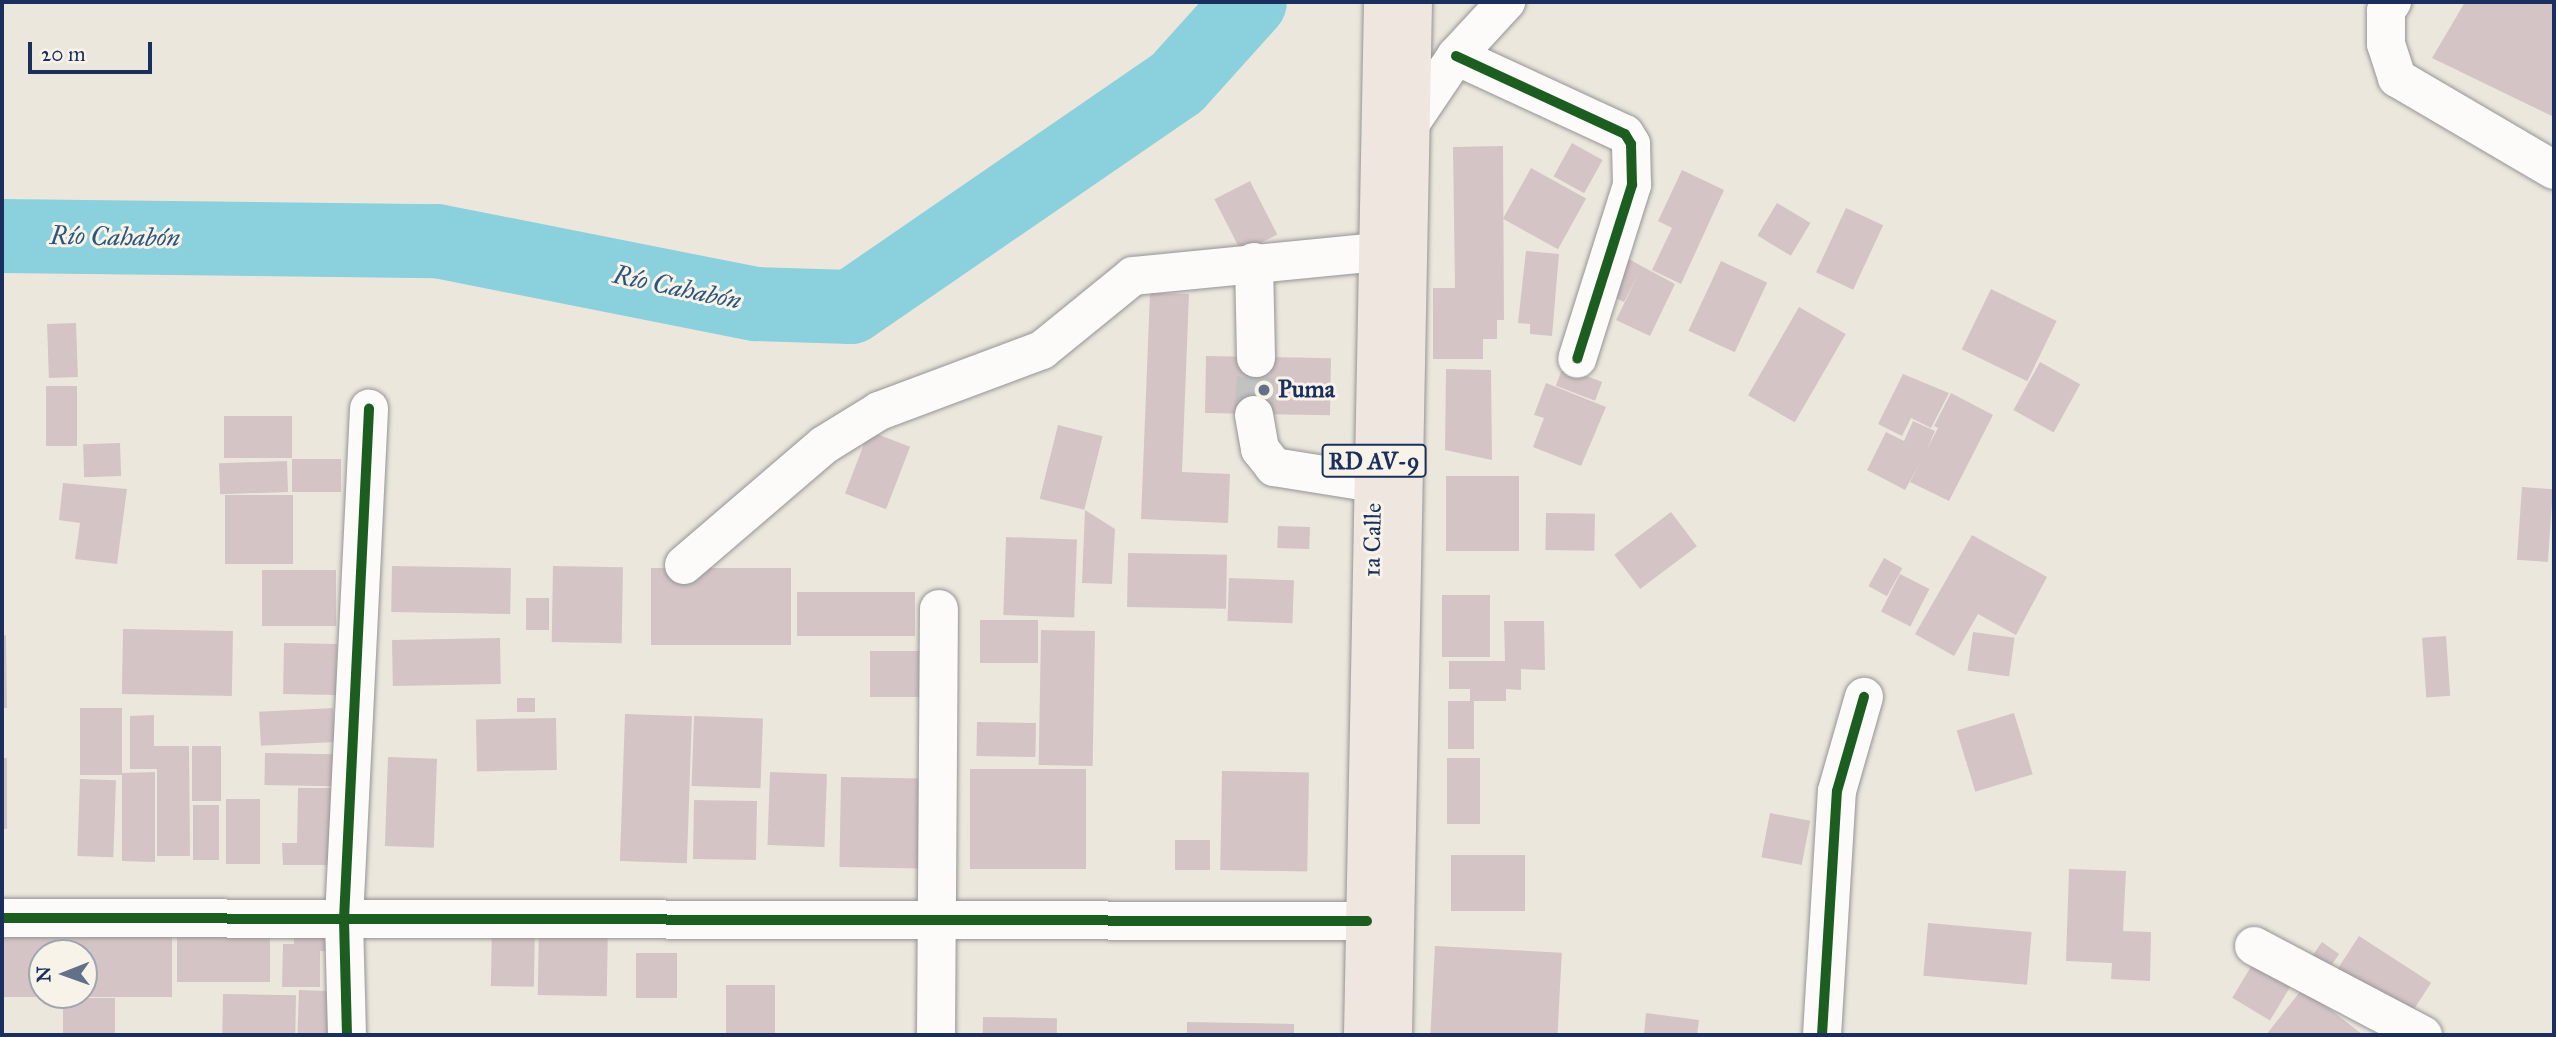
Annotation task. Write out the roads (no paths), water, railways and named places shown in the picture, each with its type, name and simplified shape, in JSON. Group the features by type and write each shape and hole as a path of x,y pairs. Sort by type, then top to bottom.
{"main road":[{"name":"1a Calle","path":"1363,1035 1382,2"},
{"name":"1a Calle","path":"1393,1035 1413,2"}],"street":[{"path":"1410,124 1456,56 1506,2"},
{"path":"2392,2 2385,10 2386,44 2397,78 2554,170"},
{"path":"1456,56 1625,134 1631,144 1632,186 1577,359"},
{"path":"684,565 824,446 879,411 1042,350 1133,276 1377,252"},
{"path":"1254,262 1256,358"},
{"path":"347,1035 344,919 369,409"},
{"path":"1254,415 1260,449 1275,467 1374,483"},
{"path":"936,1035 939,609"},
{"path":"1822,1035 1837,791 1864,697"},
{"path":"2,918 1367,921"},
{"path":"2253,946 2423,1035"}],"waterway":[{"name":"Río Cahabón","path":"2,236 437,241 756,304 851,307 1177,83 1250,2"}],"tunnel":[{"path":"1254,415 1256,358"}],"place":[{"name":"Puma","path":"1264,390"}]}
